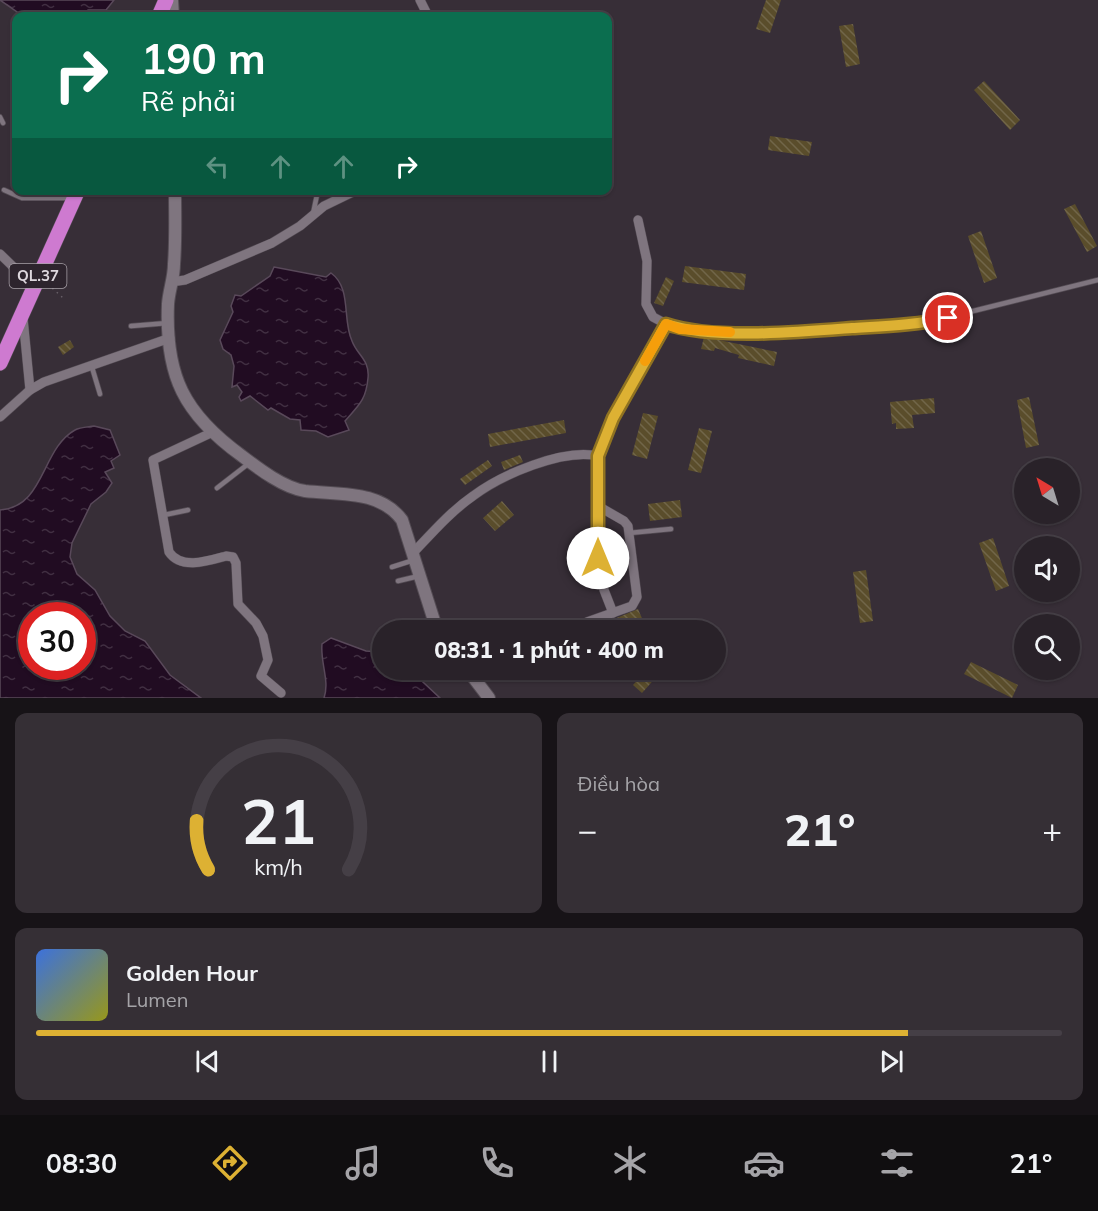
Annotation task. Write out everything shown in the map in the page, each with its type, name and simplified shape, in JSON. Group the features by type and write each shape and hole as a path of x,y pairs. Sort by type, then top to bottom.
{"highway":[{"name":"QL.37","path":"0,363 76,195"}],"street":[{"path":"175,195 174,265 168,323 171,358 182,395 192,410 213,432 250,462 302,490 367,496 388,505 402,520 433,620"},
{"path":"171,282 185,280 272,243 332,201 346,195"},
{"path":"613,613 604,590 598,558 598,456 613,418 666,324 653,317 646,304 647,261 638,220"},
{"path":"0,254 35,281"},
{"path":"22,311 30,390"},
{"path":"0,417 30,390 44,382 170,338"},
{"path":"213,432 153,460 169,552 175,560 183,563 226,556 233,557 236,563 238,604 256,623 268,654 261,676 281,693"},
{"path":"413,557 458,507 485,489 550,460 578,453 598,456"},
{"path":"593,620 632,606 637,597 629,533 624,520 598,506"},
{"path":"475,680 489,698"}],"lane":[{"path":"0,117 3,123"},
{"path":"4,190 12,194"},
{"path":"15,195 22,198 62,195"},
{"path":"312,216 317,195"},
{"path":"666,324 680,329 708,332 789,332 925,323 1098,280"},
{"path":"131,326 168,323"},
{"path":"91,364 100,394"},
{"path":"217,489 250,462"},
{"path":"164,515 188,510"},
{"path":"629,533 671,529"},
{"path":"392,567 413,557"},
{"path":"398,581 418,576"}],"path":[{"path":"35,281 63,298"}],"water":[{"path":"0,0 114,0 106,10 17,12"},
{"path":"274,267 326,277 331,273 342,287 349,333 368,372 364,397 345,421 349,430 328,437 316,431 301,430 300,420 290,419 271,408 268,410 250,396 241,401 239,397 242,392 237,385 232,387 234,366 231,355 223,349 220,340 233,312 231,306 235,295 241,296 270,276"},
{"path":"94,426 110,430 120,455 111,461 114,468 105,472 112,483 106,492 91,504 72,543 70,557 77,574 95,590 110,616 125,631 145,641 170,675 201,698 0,698 0,510 15,506 26,499 35,488 55,450 64,439 82,428"},
{"path":"331,638 372,651 372,680 421,680 440,698 324,698 326,685 322,644"}],"building":[{"path":"766,0 781,0 770,33 756,29"},
{"path":"853,24 860,64 846,67 839,26"},
{"path":"984,81 1020,120 1010,130 974,90"},
{"path":"770,136 812,142 809,156 768,150"},
{"path":"1075,204 1097,246 1087,252 1064,209"},
{"path":"981,231 997,278 984,283 968,236"},
{"path":"685,266 746,274 744,290 682,282"},
{"path":"666,277 674,281 663,306 654,303"},
{"path":"704,337 777,352 774,366 738,358 739,355 715,348 714,351 701,349"},
{"path":"70,340 74,347 63,355 58,347"},
{"path":"1029,397 1039,445 1026,448 1017,400"},
{"path":"934,398 935,413 912,415 914,428 896,429 896,423 892,424 890,402"},
{"path":"643,413 658,416 647,459 632,455"},
{"path":"564,420 566,433 490,447 488,434"},
{"path":"699,428 712,431 701,473 688,470"},
{"path":"520,455 523,462 504,470 501,462"},
{"path":"488,460 492,466 465,485 460,479"},
{"path":"680,500 682,517 650,521 648,504"},
{"path":"502,501 514,515 495,531 483,518"},
{"path":"993,538 1009,586 996,591 979,543"},
{"path":"866,570 873,621 860,623 853,572"},
{"path":"638,609 643,620 612,620"},
{"path":"971,662 1018,685 1012,698 964,674"},
{"path":"637,680 654,680 642,693 633,685"}],"slow traffic":[{"path":"645,361 666,324 680,329 730,332"}],"route":[{"path":"598,558 598,456 603,438 666,324 680,329 708,332 789,332 925,323 948,318"}]}
